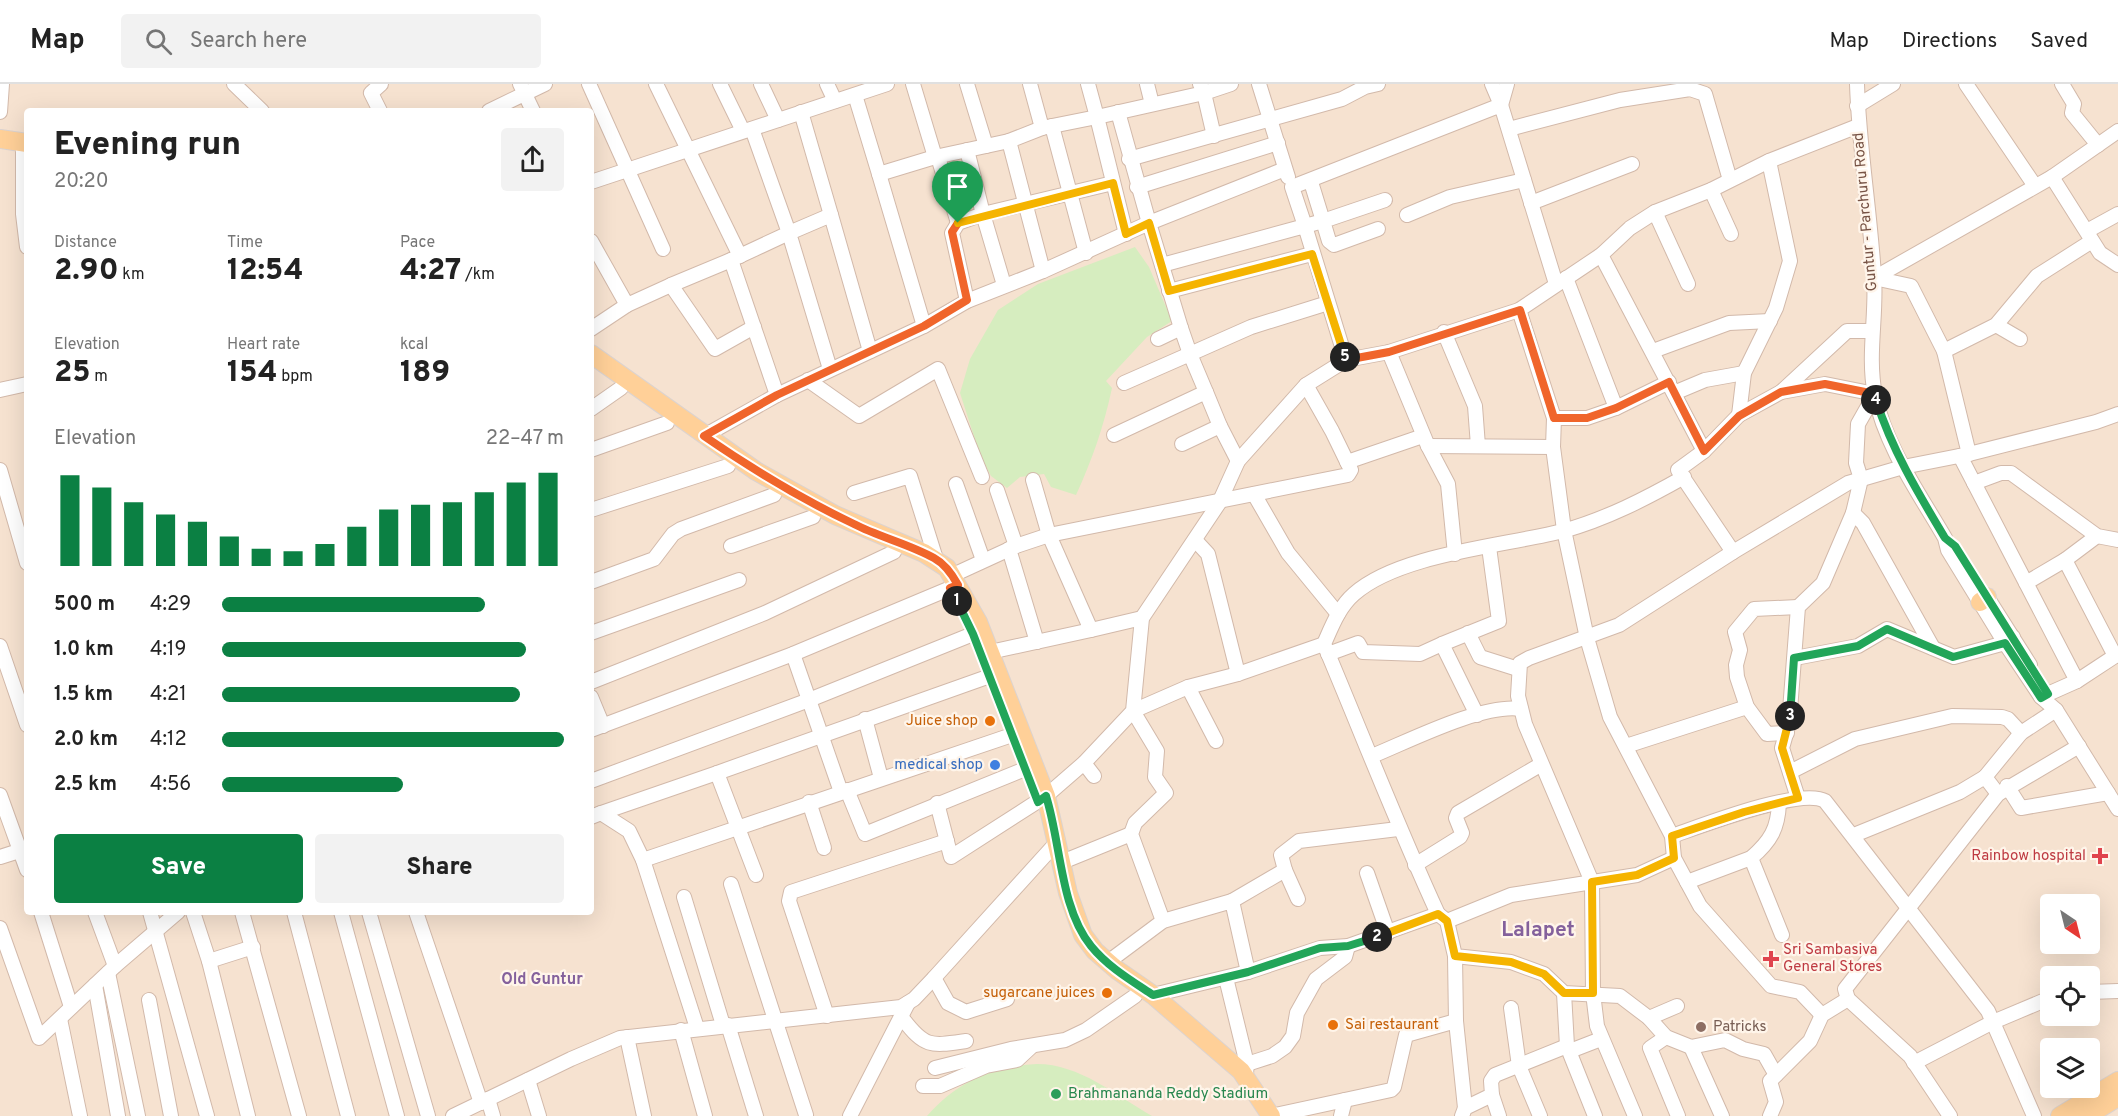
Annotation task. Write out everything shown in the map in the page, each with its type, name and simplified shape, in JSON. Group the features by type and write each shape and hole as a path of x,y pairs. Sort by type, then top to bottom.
{"main road":[{"path":"0,129 24,139"},
{"path":"0,139 24,140"},
{"path":"594,356 756,471 856,526 936,559 954,583 990,652 1042,799 1078,925 1089,944 1237,1080 1261,1116"},
{"path":"594,368 728,466 774,495 813,517 930,566 954,583 1025,769 1042,799"},
{"path":"1057,851 1061,902 1073,940 1090,961 1144,996 1246,1069 1271,1116"},
{"path":"2060,1116 2118,1081"},
{"path":"2087,1116 2111,1106"}],"street":[{"path":"0,112 2,84"},
{"path":"234,84 259,108"},
{"path":"493,108 522,88 545,84"},
{"path":"589,84 663,249"},
{"path":"656,84 736,258 754,327 777,395"},
{"path":"720,84 748,130 789,233 830,369"},
{"path":"761,84 778,120"},
{"path":"827,84 835,101"},
{"path":"594,181 887,84"},
{"path":"913,84 958,223"},
{"path":"967,84 986,146"},
{"path":"1030,84 1070,194 1086,252"},
{"path":"1088,84 1126,234"},
{"path":"1147,84 1152,105"},
{"path":"879,174 936,157 1009,141 1047,127 1152,105 1202,89 1231,84"},
{"path":"1259,84 1346,360"},
{"path":"1129,159 1342,99 1365,87 1378,84"},
{"path":"1492,84 1509,129 1531,203 1561,281 1616,408"},
{"path":"1501,105 1507,84"},
{"name":"Guntur - Parchuru Road","path":"1857,84 1858,126 1874,278 1872,331 1875,394 1886,430 1903,467 1945,538 1955,546 1983,599 2118,809"},
{"path":"1857,106 1893,84"},
{"path":"1966,84 2035,186"},
{"path":"2062,84 2074,105 2072,113 2098,146"},
{"path":"373,87 379,108"},
{"path":"522,88 532,108"},
{"path":"1202,89 1214,136"},
{"path":"1509,129 1620,100 1690,89 1706,94 1730,180"},
{"path":"855,95 924,326"},
{"path":"1292,187 1311,182 1501,105"},
{"path":"801,112 870,351"},
{"path":"1118,112 1137,187 1190,354 1220,426 1238,461"},
{"path":"1163,921 1131,834 1135,823 1166,793 1155,777 1157,751 1133,711 1142,618 1219,503 1238,461 1306,385 1346,360 1389,352 1444,332 1520,310 1601,255 1630,228 1655,212 1711,190 1769,161 1858,126"},
{"path":"1874,278 2052,177 2118,131"},
{"path":"1009,141 1043,271"},
{"path":"1137,187 1278,143"},
{"path":"968,150 983,214 1004,285"},
{"path":"1739,416 1744,373 1770,321 1790,261 1769,161"},
{"path":"1531,203 1632,164"},
{"path":"704,436 777,395 924,326 967,300 1043,271 1149,223 1285,169"},
{"path":"2052,177 2100,253 2118,266"},
{"path":"1407,214 1450,197 1524,180"},
{"path":"1311,182 1329,241 1334,245 1378,229"},
{"path":"967,300 952,232 958,223 983,214 1113,183"},
{"path":"24,189 24,222"},
{"path":"1711,190 1731,234"},
{"path":"1162,265 1323,221 1385,200"},
{"path":"1655,212 1688,285"},
{"path":"1944,351 1996,326 2037,276 2118,214"},
{"path":"594,327 627,305 831,215"},
{"path":"594,246 627,305"},
{"path":"1169,291 1312,254"},
{"path":"1601,255 1704,451"},
{"path":"1874,278 1911,286 1944,351 1964,455 1974,483 2077,681"},
{"path":"671,285 715,348 754,327"},
{"path":"1124,383 1251,327 1328,303"},
{"path":"1520,310 1554,418 1553,447 1564,530 1587,638 1610,717 1672,836 1674,858 1700,906 1771,986 1800,992 1822,1016"},
{"path":"1653,351 1729,323 1770,321"},
{"path":"1996,326 2020,339"},
{"path":"1158,339 1182,328"},
{"path":"1733,552 1678,470 1704,451 1739,416 1781,392 1847,330 1872,331"},
{"path":"1444,332 1475,406 1478,446"},
{"path":"1389,352 1426,441 1448,484 1455,554"},
{"path":"808,380 858,416 938,369 982,477"},
{"path":"1554,418 1587,418 1672,387 1744,373"},
{"path":"1781,392 1825,384 1875,394 1858,424 1856,464 1862,479 1853,513 1823,583 1798,607 1787,733 1782,748 1798,798"},
{"path":"0,390 24,385"},
{"path":"594,712 597,728 793,654 954,583 984,560 1013,547 1049,536 1348,475 1351,470 1306,385"},
{"path":"594,407 621,388"},
{"path":"1114,435 1206,392"},
{"path":"1635,1116 1600,1039 1593,993 1592,882 1540,765 1521,709 1518,669 1520,663 1529,657 1619,625 1837,488 1903,467 1964,455 2096,422 2118,414"},
{"path":"594,449 667,423"},
{"path":"1182,444 1220,426"},
{"path":"1347,462 1426,441 1478,446 1553,447"},
{"path":"594,509 728,466"},
{"path":"0,470 24,553"},
{"path":"1974,483 2001,473 2011,473 2097,536 2118,540"},
{"path":"854,494 910,476 936,559"},
{"path":"1492,1095 1464,1112 1456,1021 1455,956 1443,917 1398,829 1372,756 1326,649 1338,614 1355,593 1401,566 1564,530 1616,513 1684,477"},
{"path":"1033,480 1049,536 1091,630"},
{"path":"956,484 984,560"},
{"path":"997,490 1037,642"},
{"path":"1254,494 1288,553 1338,614"},
{"path":"594,581 654,559 664,551 673,534 681,529 774,495"},
{"path":"1853,513 1863,523 1933,648"},
{"path":"731,546 813,517"},
{"path":"2026,583 2065,560 2097,536"},
{"path":"1195,540 1208,554 1238,674"},
{"path":"937,803 951,857 1042,799 1084,763 1133,711 1188,687 1326,649 1358,643 1364,652 1420,654 1499,621 1489,547"},
{"path":"594,681 765,613 894,552"},
{"path":"1854,834 1960,792 1985,777 2049,701 2116,655 2065,560"},
{"path":"594,632 739,580"},
{"path":"1787,733 1767,734 1747,707 1736,670 1740,650 1735,636 1737,627 1750,612 1759,607 1798,607"},
{"path":"990,652 1142,618"},
{"path":"1794,658 1858,646 1887,629 1953,657 2009,640"},
{"path":"1468,633 1479,657 1518,669"},
{"path":"594,780 809,700 973,634"},
{"path":"1442,644 1477,715"},
{"path":"0,646 24,716"},
{"path":"793,654 822,736 844,791 865,834 1025,769"},
{"path":"596,815 990,676"},
{"path":"1188,687 1216,741"},
{"path":"1372,756 1477,715 1505,707 1521,709"},
{"path":"1626,746 1747,707"},
{"path":"1790,772 1855,739 1952,717 2007,718 2021,733"},
{"path":"865,719 881,778"},
{"path":"643,860 1012,735"},
{"path":"1950,1116 1914,1063 1848,999 1845,989 2003,790 2079,746"},
{"path":"1084,763 1094,776"},
{"path":"1415,865 1460,837 1462,833 1456,818 1458,813 1540,765"},
{"path":"717,773 756,875"},
{"path":"1985,777 2003,790 2021,808 2108,793"},
{"path":"0,795 24,863"},
{"path":"1672,836 1779,802 1815,797 1825,801 1854,834 1988,1011 2034,1116"},
{"path":"809,802 824,848"},
{"path":"1687,882 1751,858 1764,848 1775,830 1779,802"},
{"path":"596,815 629,831 643,860 697,1028"},
{"path":"1299,899 1285,870 1281,855 1299,841 1398,829"},
{"path":"453,1116 627,1037 896,1009 908,1003 934,978 1057,851 1131,834"},
{"path":"827,1016 789,901 791,891 947,841"},
{"path":"0,857 19,851"},
{"path":"935,1068 1075,1036 1144,996 1248,972 1320,948 1348,946 1511,895 1553,886 1637,875 1674,858"},
{"path":"1751,858 1782,935"},
{"path":"1108,962 1163,921 1232,901 1285,870"},
{"path":"1367,873 1388,933"},
{"path":"731,884 803,1116 821,1116"},
{"path":"684,897 756,1116"},
{"path":"1232,901 1248,972"},
{"path":"41,915 71,1007"},
{"path":"95,915 111,969 138,1116"},
{"path":"151,915 207,1116"},
{"path":"0,928 39,1038 111,969 175,915"},
{"path":"194,915 209,961 248,1116"},
{"path":"243,915 299,1116"},
{"path":"295,915 348,1116"},
{"path":"342,915 397,1116"},
{"path":"370,915 428,1116"},
{"path":"417,915 484,1101 493,1116"},
{"path":"1226,978 1246,1069 1285,1047 1293,1036 1297,1013 1316,979 1345,957 1348,946"},
{"path":"209,961 253,947"},
{"path":"1455,956 1511,962 1544,974 1564,993 1568,1049 1595,1116"},
{"path":"934,978 948,1003 966,1012 1007,999"},
{"path":"95,985 118,1116"},
{"path":"2100,992 2118,991"},
{"path":"1564,993 1620,996 1649,1018 1666,1037 1691,1047 1725,1040 1743,1049 1764,1054 1776,1075"},
{"path":"1770,1116 1776,1102 1770,1081 1810,1041 1822,1016 1848,999"},
{"path":"149,1000 171,1116"},
{"path":"1914,1063 1993,1022 2040,1002"},
{"path":"850,1116 903,1019 908,1003"},
{"path":"1649,1018 1677,1006"},
{"path":"1511,1008 1519,1066 1540,1116"},
{"path":"60,1019 80,1116"},
{"path":"903,1019 917,1038 937,1045 966,1041"},
{"path":"1271,1116 1391,1090 1394,1087 1406,1035 1456,1021"},
{"path":"681,1030 705,1116"},
{"path":"627,1037 644,1116"},
{"path":"1666,1037 1650,1048 1678,1116"},
{"path":"1499,1116 1492,1095 1492,1078 1519,1066 1600,1039"},
{"path":"923,1086 940,1086 986,1066 1017,1060 1031,1047"},
{"path":"1691,1047 1722,1116"},
{"path":"528,1080 539,1116"},
{"path":"1341,1116 1345,1100"}],"shaded area":[{"path":"0,84 2118,84 2118,1116 0,1116"}],"green space":[{"path":"1135,247 1149,267 1172,321 1147,337 1106,381 1112,388 1105,416 1076,495 1051,487 1044,474 1020,477 1007,488 991,476 980,455 960,393 970,359 998,310 1038,284"},
{"name":"Brahmananda Reddy Stadium","path":"1037,1064 1053,1065 1082,1075 1152,1116 927,1116 938,1104 976,1078 1005,1068"}],"place":[{"name":"Juice shop","path":"990,721"},
{"name":"medical shop","path":"995,765"},
{"name":"Rainbow hospital","path":"2100,856"},
{"name":"Sri Sambasiva General Stores","path":"1771,959"},
{"name":"sugarcane juices","path":"1107,993"},
{"name":"Sai restaurant","path":"1333,1025"},
{"name":"Patricks","path":"1701,1027"},
{"name":"Brahmananda Reddy Stadium","path":"1056,1094"}],"district":[{"name":"Lalapet","path":"1538,930"},
{"name":"Old Guntur","path":"542,980"}],"route":[{"path":"1113,183 1126,234 1149,223 1169,291 1312,254 1346,360 1389,352 1444,332 1520,310 1554,418 1587,418 1616,408 1669,382 1704,451 1739,416 1781,392 1825,384 1875,394 1886,430 1903,467 1945,538 1955,546 2048,694 2041,698 2005,643 1953,657 1887,629 1858,646 1794,658 1790,723 1782,748 1798,798 1744,812 1672,836 1674,858 1637,875 1592,882 1593,993 1573,991 1564,993 1544,974 1511,962 1455,956 1447,921 1438,914 1348,946 1320,948 1248,972 1153,995 1117,970 1095,951 1078,925 1072,911 1046,796 1038,802 970,625 950,588 958,585 953,575 936,559 856,526 810,502 756,471 704,436 777,395 924,326 967,300 952,232 958,223 983,214 1113,183"}]}
